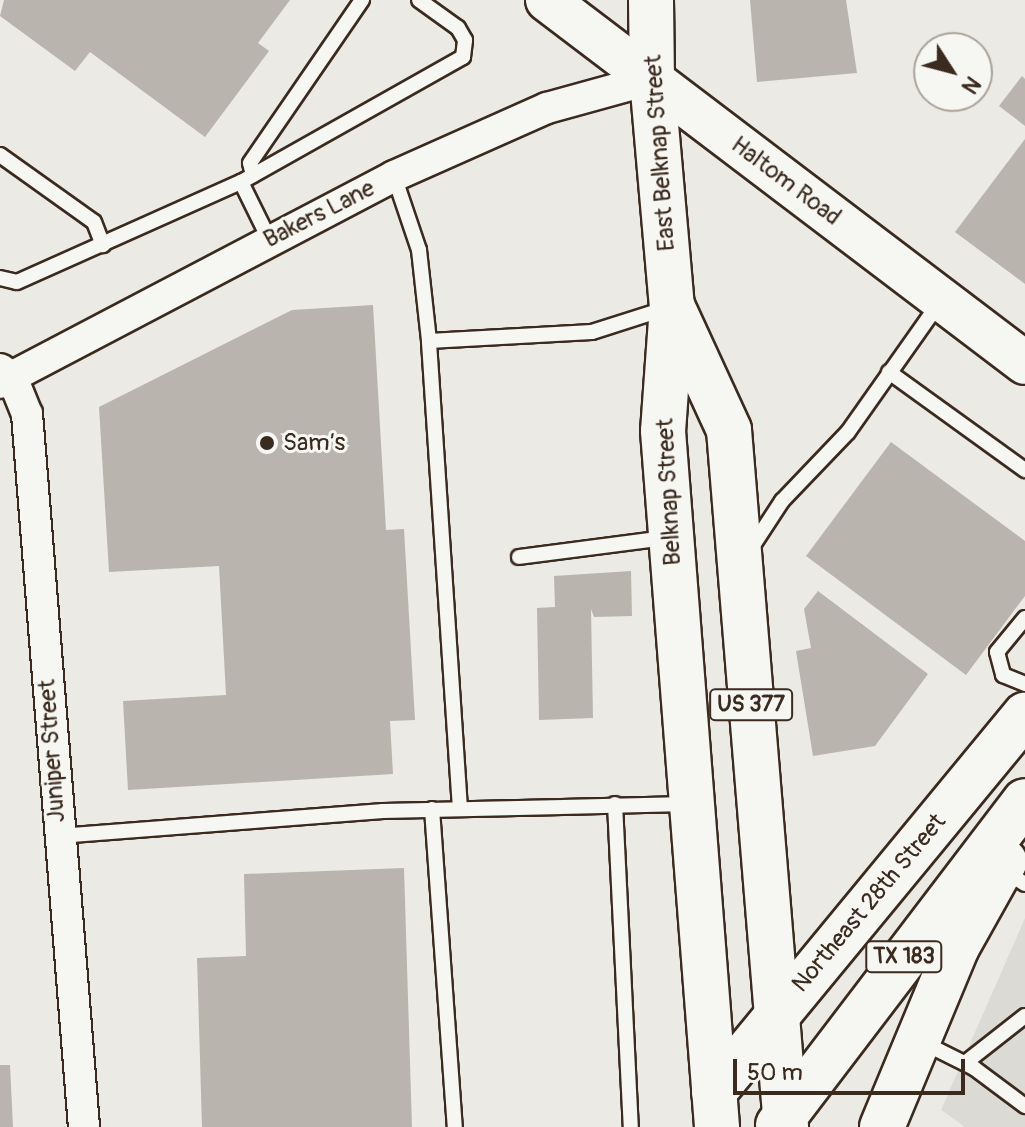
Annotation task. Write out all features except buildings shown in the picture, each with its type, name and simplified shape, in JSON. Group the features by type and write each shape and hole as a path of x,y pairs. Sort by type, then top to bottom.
{"main road":[{"name":"Haltom Road","path":"547,0 1025,363"},
{"name":"East Belknap Street","path":"651,0 652,79 672,306"},
{"name":"Belknap Street","path":"672,306 663,431 691,804 709,1115"},
{"name":"US 377","path":"672,306 729,430 783,1123"},
{"name":"Northeast 28th Street","path":"709,1115 775,1016 1025,715"},
{"name":"TX 183","path":"783,1123 947,900 1025,801"},
{"path":"882,1127 915,1039 1013,876 1025,828"},
{"path":"902,863 947,900"},
{"path":"767,910 794,936 810,938 834,931 869,903"}],"street":[{"name":"Bakers Lane","path":"4,376 394,176 547,108 652,79"},
{"name":"Juniper Street","path":"4,376 27,414 84,1127"}],"lane":[{"path":"269,239 247,179 250,163 362,0"},
{"path":"0,278 17,282 247,179 463,57 465,40 458,28 419,0"},
{"path":"0,155 94,222 103,245"},
{"path":"394,176 419,250 429,341 460,809"},
{"path":"740,566 782,501 848,432 941,300"},
{"path":"429,341 592,332 672,306"},
{"path":"889,372 1025,470"},
{"path":"519,557 671,538"},
{"path":"1025,618 997,652 1003,675 1025,684"},
{"path":"615,804 631,1127"},
{"path":"59,836 432,809 691,804"},
{"path":"432,809 455,1127"},
{"path":"965,1063 1025,1016"},
{"path":"915,1039 965,1063 1025,1106"}],"shaded area":[{"path":"1025,918 1025,1127 965,1127 941,1110"}],"place":[{"name":"Sam’s","path":"267,443"}]}
